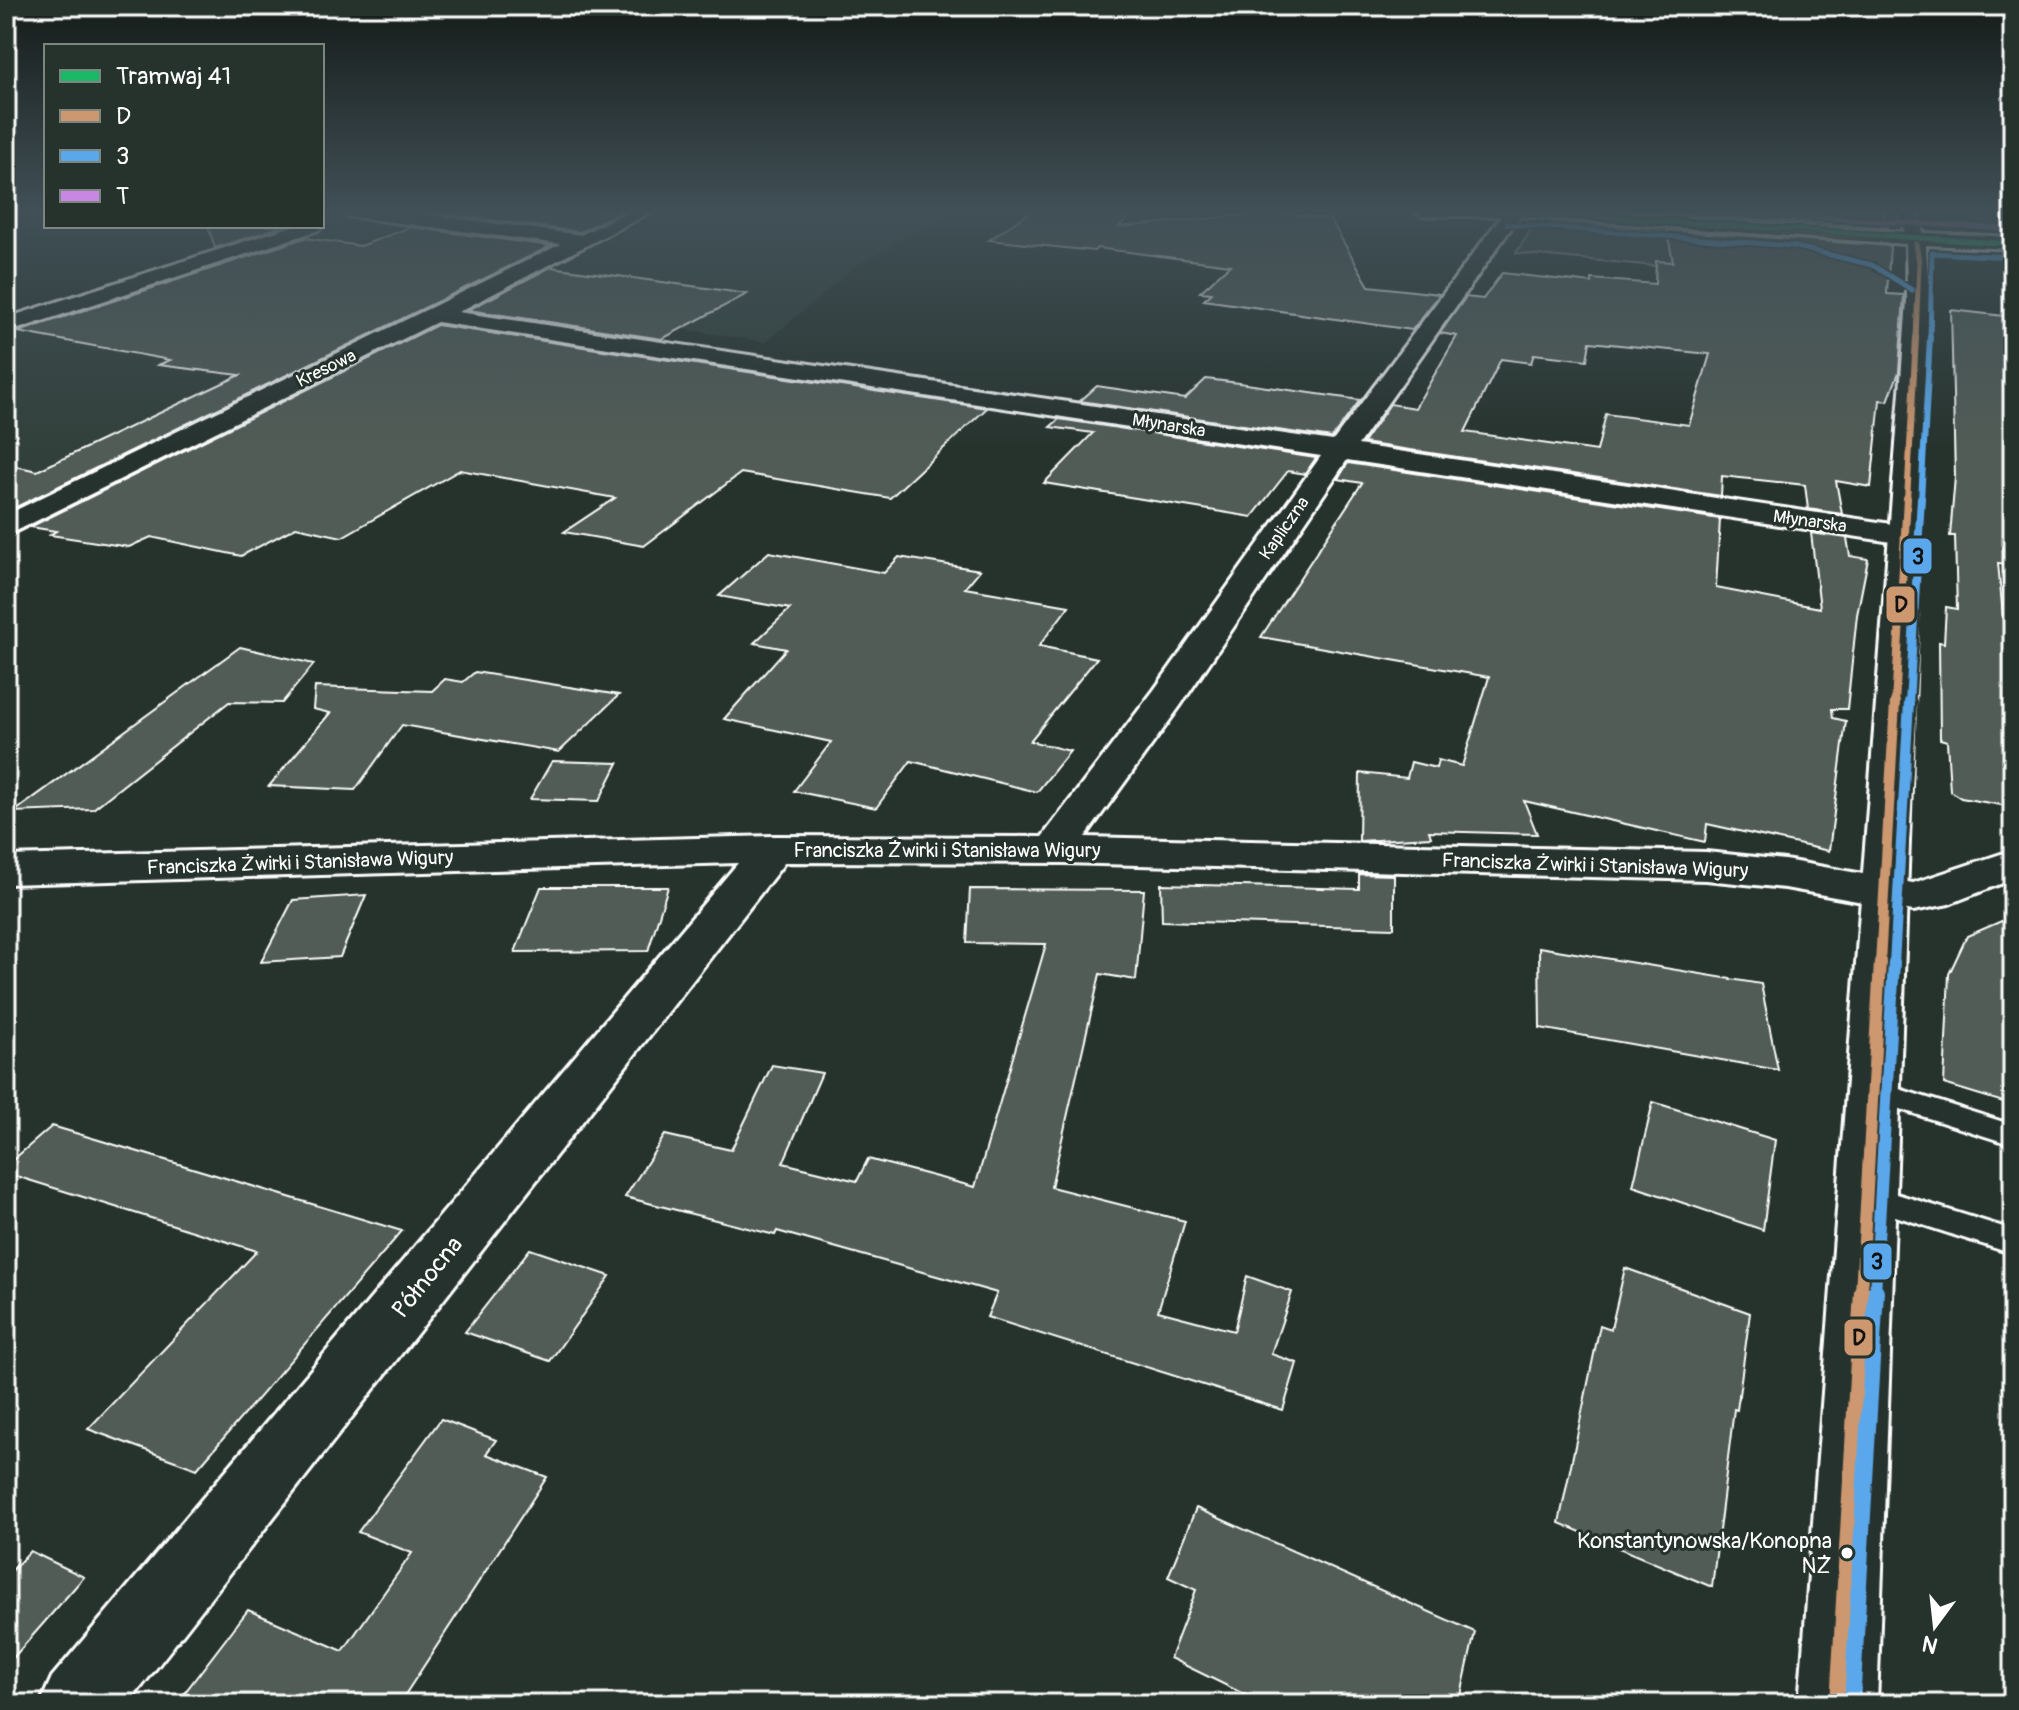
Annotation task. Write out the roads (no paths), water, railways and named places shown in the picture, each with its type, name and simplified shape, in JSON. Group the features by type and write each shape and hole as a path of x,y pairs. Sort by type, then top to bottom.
{"street":[{"path":"6,326 117,290"},
{"name":"Kresowa","path":"6,527 484,290"},
{"name":"Kapliczna","path":"1062,850 1064,834 1167,698 1455,290"},
{"path":"1838,1704 1887,893 1916,290"},
{"name":"Młynarska","path":"433,315 1905,535"},
{"name":"Franciszka Żwirki i Stanisława Wigury","path":"6,870 773,849 1062,850 1706,866 1785,874 1913,897 1933,894 2013,863"},
{"name":"Północna","path":"79,1704 773,849"}],"lane":[{"path":"1874,1091 2013,1135"},
{"path":"1867,1195 2013,1242"}],"place":[{"name":"Konstantynowska/Konopna NŻ","path":"1847,1553"}]}
